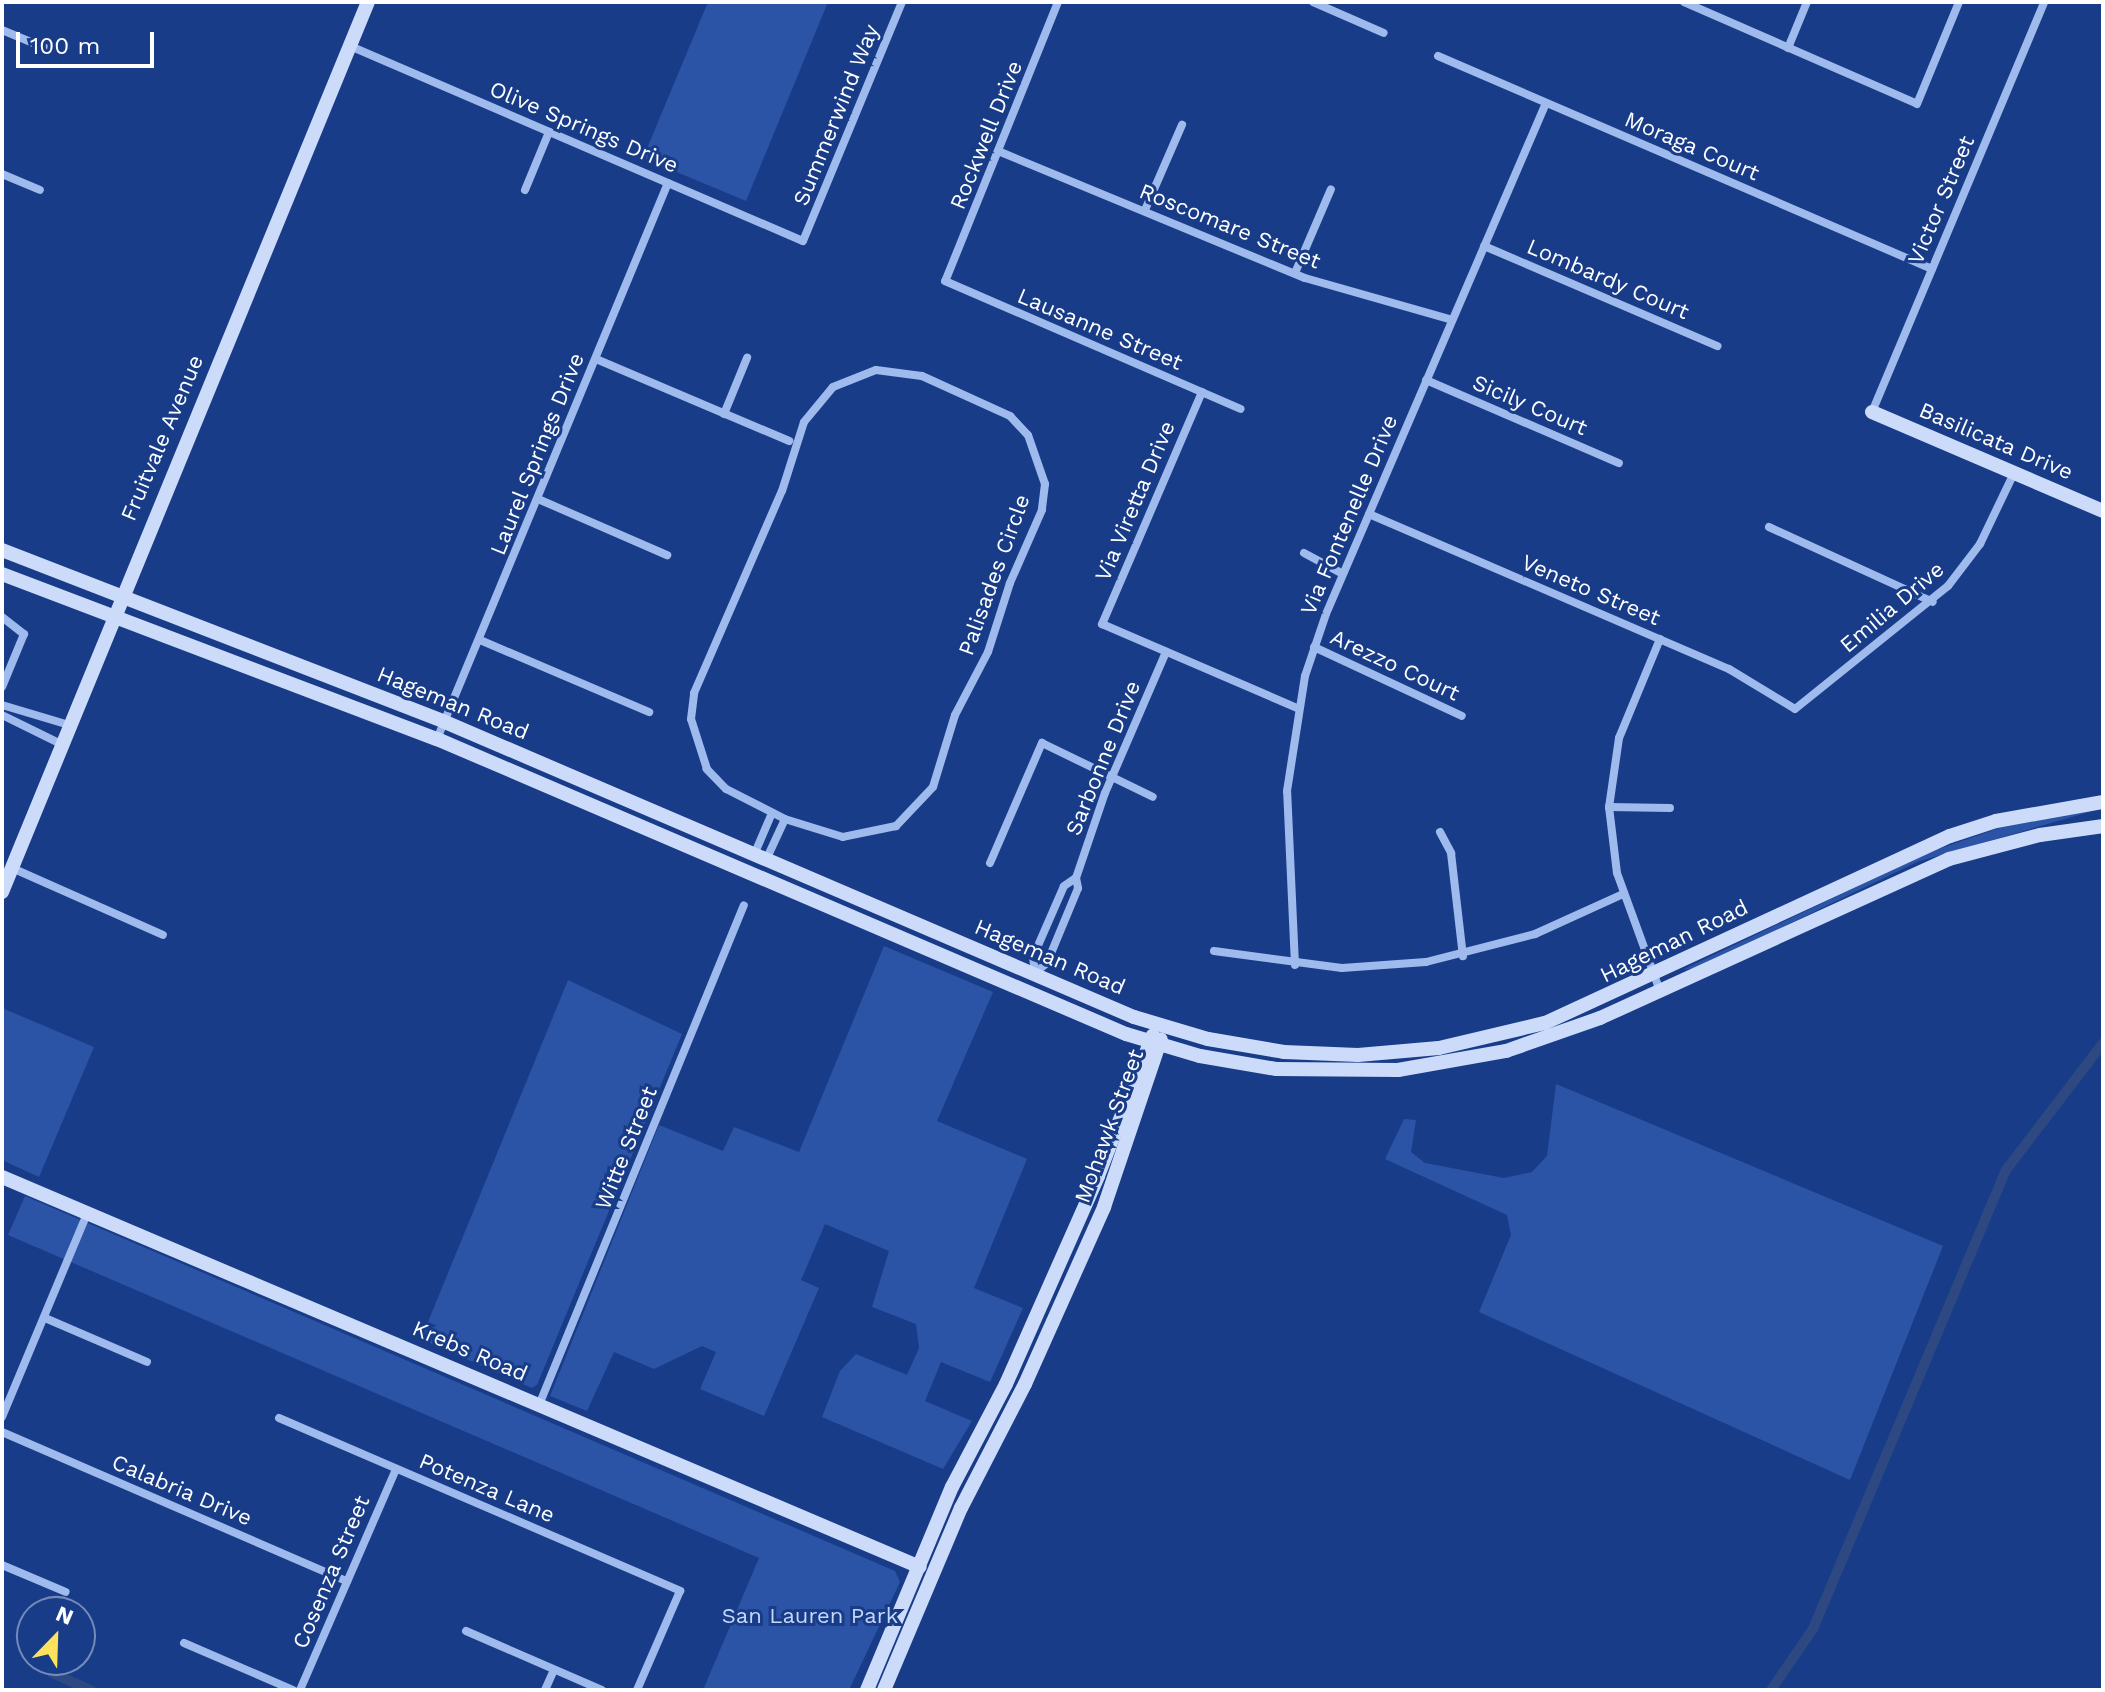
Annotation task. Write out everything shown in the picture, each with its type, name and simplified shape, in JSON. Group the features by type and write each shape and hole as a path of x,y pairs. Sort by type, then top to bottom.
{"main road":[{"name":"Fruitvale Avenue","path":"2,892 120,596 368,2"},
{"name":"Basilicata Drive","path":"1872,412 2103,511"},
{"name":"Hageman Road","path":"2,550 445,722 1161,1027 1284,1052 1358,1055 1439,1048 1545,1023 1950,836 1996,821 2103,802"},
{"name":"Hageman Road","path":"2,574 437,739 1154,1044 1276,1069 1398,1070 1474,1058 1538,1041 1660,991 1949,859 2040,835 2103,826"},
{"path":"239,664 277,663 325,682 337,681"},
{"path":"668,838 685,835 745,861 760,857"},
{"path":"935,950 966,955 1024,979 1035,973"},
{"name":"Mohawk Street","path":"920,1567 1098,1176 1161,1027"},
{"name":"Mohawk Street","path":"884,1690 961,1508 1025,1384 1104,1207 1154,1044"},
{"name":"Krebs Road","path":"2,1177 920,1567"},
{"path":"867,1690 920,1567"},
{"path":"884,1690 921,1585 920,1567"}],"street":[{"name":"Summerwind Way","path":"803,241 902,2"},
{"name":"Rockwell Drive","path":"945,281 1058,2"},
{"path":"1313,2 1384,33"},
{"path":"1684,2 1917,104 1959,2"},
{"path":"1788,48 1807,2"},
{"name":"Victor Street","path":"1872,412 2044,2"},
{"path":"2,30 50,50"},
{"name":"Olive Springs Drive","path":"350,46 803,241"},
{"name":"Moraga Court","path":"1438,56 1932,269"},
{"name":"Via Fontenelle Drive","path":"1295,965 1287,816 1297,708 1314,647 1546,103"},
{"path":"1145,210 1182,125"},
{"path":"525,190 549,132"},
{"name":"Roscomare Street","path":"998,151 1295,273 1452,320"},
{"path":"2,174 40,190"},
{"name":"Laurel Springs Drive","path":"437,739 668,183"},
{"path":"1295,273 1331,189"},
{"name":"Lombardy Court","path":"1484,246 1717,346"},
{"name":"Lausanne Street","path":"945,281 1241,409"},
{"path":"724,414 747,358"},
{"path":"596,359 789,441"},
{"name":"Palisades Circle","path":"876,370 922,376 988,403 1028,435 1045,484 1042,510 1010,583 988,652 955,715 933,787 896,826 870,835 843,837 772,813 726,789 707,769 691,719 694,693 782,491 804,422 833,387 876,370"},
{"name":"Sicily Court","path":"1426,380 1619,463"},
{"name":"Via Viretta Drive","path":"1166,652 1102,624 1202,392"},
{"name":"Emilia Drive","path":"1795,709 1933,602 1980,544 2014,473"},
{"path":"538,499 667,555"},
{"name":"Veneto Street","path":"1369,514 1753,681 1795,709"},
{"path":"1769,527 1933,602"},
{"path":"1304,553 1343,574"},
{"path":"2,617 19,625 24,634 2,687"},
{"path":"1660,639 1619,738 1609,807 1623,894 1660,991"},
{"path":"480,640 649,712"},
{"name":"Arezzo Court","path":"1314,647 1462,716"},
{"path":"1166,652 1297,708"},
{"name":"Sarbonne Drive","path":"1035,973 1047,963 1078,888 1076,878 1113,774 1166,652"},
{"path":"2,705 69,725"},
{"path":"23,724 28,713"},
{"path":"2,715 23,724 27,731 61,744"},
{"path":"990,863 1042,743 1113,774 1153,797"},
{"path":"1609,807 1670,808"},
{"path":"760,857 765,829 772,813"},
{"path":"760,857 785,819"},
{"path":"765,829 778,834"},
{"path":"1440,832 1451,853 1463,956"},
{"path":"12,868 163,935"},
{"name":"Sarbonne Drive","path":"1035,973 1033,957 1064,886 1076,878"},
{"path":"1214,951 1295,965 1370,967 1463,956 1535,934 1623,894"},
{"name":"Witte Street","path":"539,1405 744,905"},
{"path":"2,1417 87,1214"},
{"path":"45,1318 147,1362"},
{"name":"Potenza Lane","path":"279,1418 680,1591 637,1690"},
{"name":"Calabria Drive","path":"2,1432 347,1581"},
{"name":"Cosenza Street","path":"300,1690 396,1469"},
{"path":"2,1565 66,1592"},
{"path":"466,1631 602,1690"},
{"path":"184,1643 293,1690"},
{"path":"545,1690 554,1670"}],"green space":[{"path":"708,2 828,2 746,201 643,158"},
{"path":"2103,808 1917,862 1698,968 1682,970 1927,853 2008,825"},
{"path":"884,946 993,992 937,1121 1027,1159 974,1288 1023,1308 990,1382 941,1362 925,1401 972,1421 943,1469 822,1417 840,1371 856,1354 907,1375 919,1348 916,1324 872,1307 889,1251 825,1224 801,1280 819,1288 764,1416 700,1389 716,1352 702,1346 654,1369 614,1352 587,1411 550,1396 659,1125 723,1151 734,1127 799,1152"},
{"path":"568,980 682,1034 537,1385 532,1388 421,1339"},
{"path":"2,1008 94,1047 39,1177 2,1160"},
{"path":"1556,1084 1943,1246 1850,1480 1479,1312 1511,1235 1507,1215 1385,1159 1404,1119 1416,1120 1411,1152 1425,1163 1504,1178 1532,1172 1547,1156"},
{"name":"San Lauren Park","path":"25,1196 895,1571 900,1582 849,1690 703,1690 759,1558 8,1235"}],"waterway":[{"path":"1771,1690 1813,1629 2006,1170 2103,1043"},
{"path":"59,1676 91,1690"}]}
